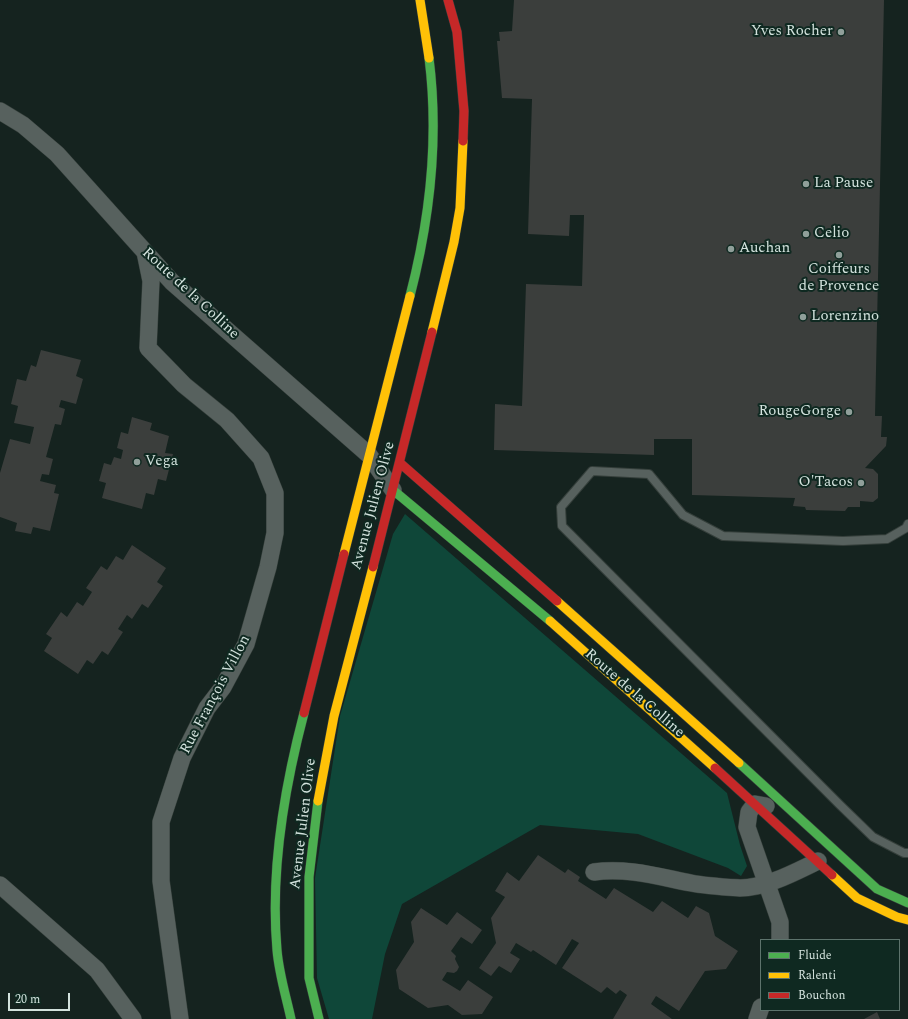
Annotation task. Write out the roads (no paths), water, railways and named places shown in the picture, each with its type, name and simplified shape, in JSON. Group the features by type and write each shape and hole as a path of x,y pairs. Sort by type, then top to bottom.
{"main road":[{"name":"Avenue Julien Olive","path":"291,1019 277,951 276,897 282,815 297,740 420,261 429,204 433,132 431,73 420,0"},
{"name":"Avenue Julien Olive","path":"319,1019 309,978 309,877 319,794 334,716 400,462 452,250 460,208 463,167 464,111 457,32 448,0"},
{"name":"Route de la Colline","path":"400,462 682,711 877,889 908,903"},
{"name":"Route de la Colline","path":"393,490 546,616 672,728 857,898 897,917 908,920"}],"street":[{"name":"Route de la Colline","path":"0,111 23,125 57,154 172,282 369,455 393,490"},
{"name":"Rue François Villon","path":"146,252 151,281 148,348 184,385 226,420 261,458 275,493 275,533 268,567 246,644 223,686 207,708 182,758 161,822 161,881 180,1019"},
{"name":"Route de la Colline","path":"369,455 400,462"},
{"path":"780,939 780,922 747,827 749,812 755,804 790,811"},
{"path":"594,872 611,869 663,877 693,884 742,888 767,883 818,861"},
{"path":"0,885 97,970 133,1019"}],"lane":[{"path":"908,524 906,528 888,539 844,541 723,536 683,515 649,474 592,471 561,507 562,526 840,805 873,837 904,853 908,853"}],"place":[{"name":"Yves Rocher","path":"841,32"},
{"name":"La Pause","path":"806,184"},
{"name":"Celio","path":"806,234"},
{"name":"Auchan","path":"731,249"},
{"name":"Coiffeurs de Provence","path":"839,255"},
{"name":"Lorenzino","path":"803,317"},
{"name":"RougeGorge","path":"849,412"},
{"name":"Vega","path":"137,462"},
{"name":"O'Tacos","path":"861,483"}]}
